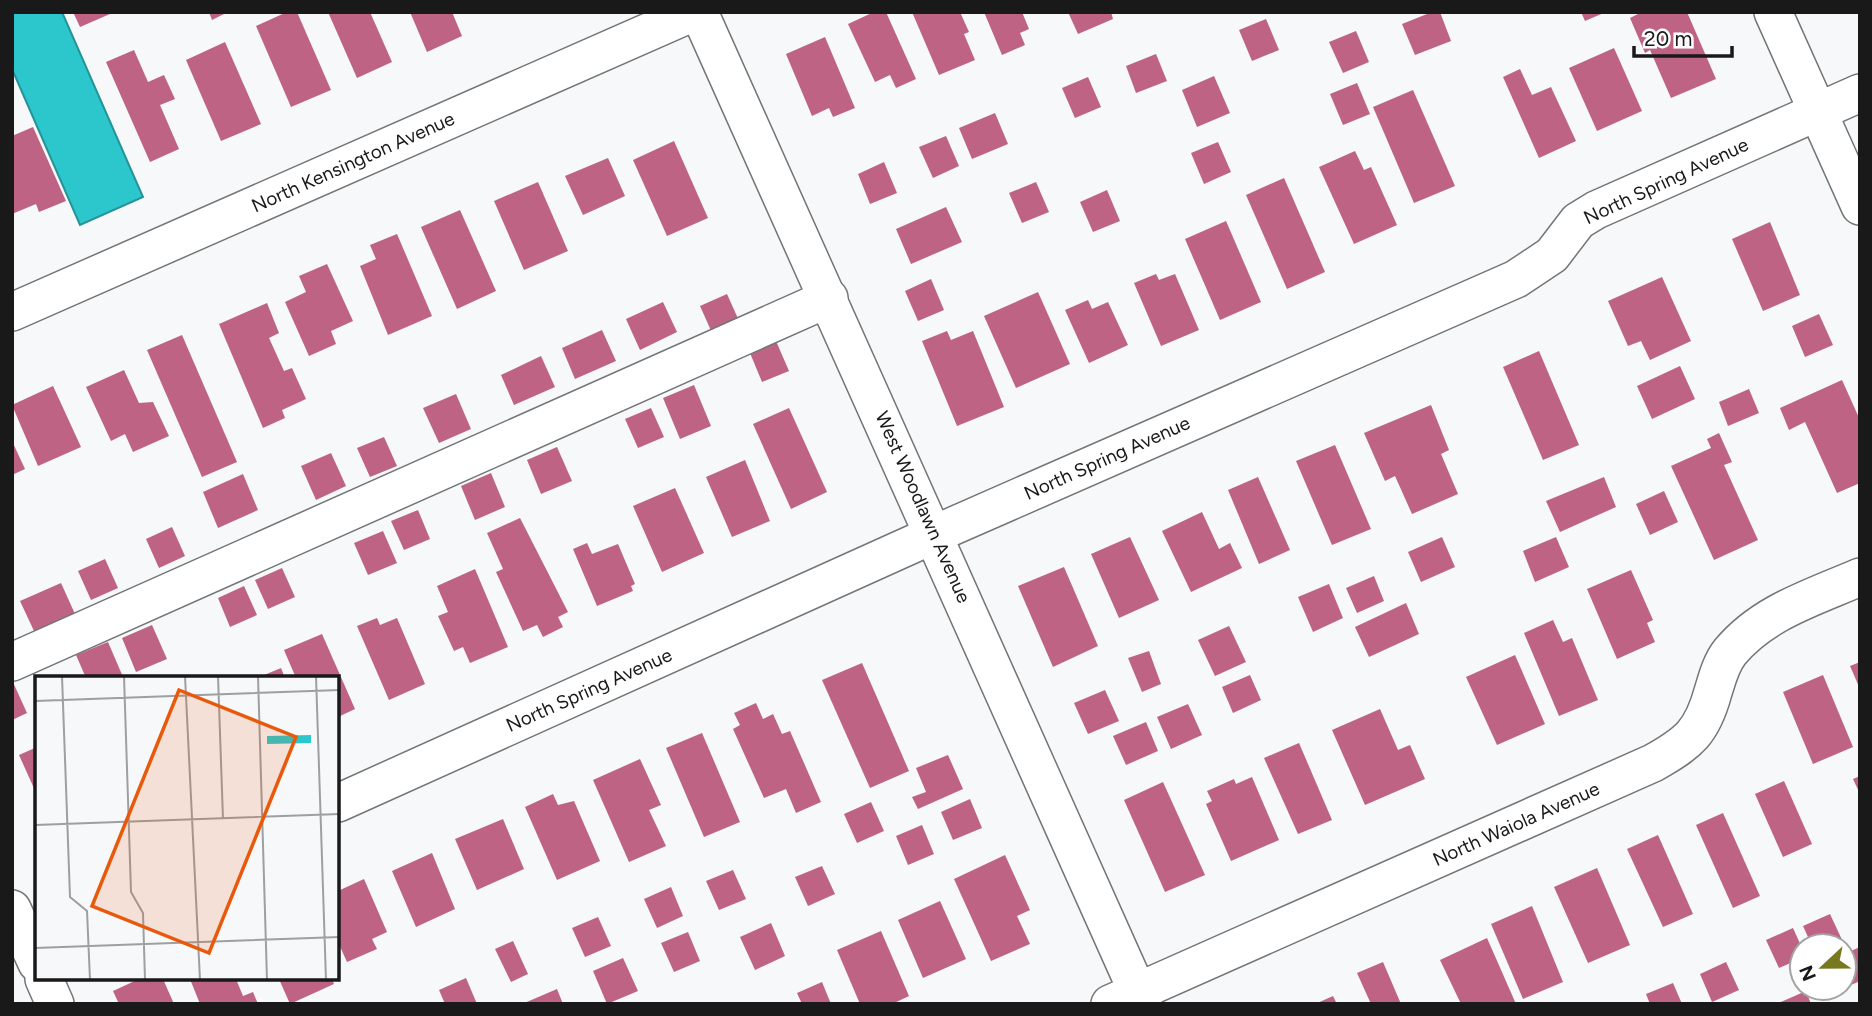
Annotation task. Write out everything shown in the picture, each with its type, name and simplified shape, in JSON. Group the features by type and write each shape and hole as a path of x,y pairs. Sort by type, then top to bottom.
{"street":[{"name":"West Woodlawn Avenue","path":"696,12 935,534 1130,1000"},
{"name":"North Kensington Avenue","path":"12,312 696,12"},
{"path":"1773,12 1860,206"},
{"name":"North Spring Avenue","path":"340,802 935,534 1516,279 1552,255 1578,221 1596,210 1860,93"},
{"path":"12,662 829,298"},
{"name":"North Waiola Avenue","path":"1130,1000 1681,748 1699,731 1728,654 1748,634 1771,616 1860,577"},
{"path":"12,909 28,948"},
{"path":"45,981 55,1004"}],"water":[{"path":"12,12 62,12 143,197 80,225 12,69"}],"building":[{"path":"73,12 109,12 110,14 80,27"},
{"path":"209,12 228,12 212,20"},
{"path":"287,12 297,12 331,90 291,107 256,26"},
{"path":"328,12 370,12 392,62 357,78"},
{"path":"410,12 452,12 462,36 427,52"},
{"path":"874,12 886,12 916,79 896,88 890,75 875,82 848,24"},
{"path":"912,12 960,12 969,32 964,34 975,60 939,75"},
{"path":"984,12 1022,12 1029,29 1020,33 1025,45 1002,55"},
{"path":"1068,12 1111,12 1113,19 1078,34"},
{"path":"1432,12 1440,12 1451,41 1415,55 1402,24"},
{"path":"1581,12 1606,12 1585,21"},
{"path":"1642,12 1687,12 1716,79 1671,98 1650,50 1645,53 1630,18"},
{"path":"1266,19 1279,50 1252,61 1239,30"},
{"path":"1356,31 1369,62 1343,73 1329,42"},
{"path":"825,37 855,108 833,117 829,108 812,116 786,54"},
{"path":"225,42 261,124 221,141 186,60"},
{"path":"1614,48 1642,111 1597,131 1569,68"},
{"path":"134,50 148,82 164,75 175,99 160,105 179,149 150,162 106,62"},
{"path":"1156,54 1167,81 1136,93 1126,66"},
{"path":"1520,69 1532,95 1551,87 1576,141 1539,158 1503,77"},
{"path":"1214,76 1230,113 1197,127 1182,90"},
{"path":"1088,77 1101,107 1075,118 1062,88"},
{"path":"1357,83 1370,114 1343,125 1330,94"},
{"path":"1413,90 1455,186 1414,203 1373,107"},
{"path":"995,113 1008,144 972,159 959,128"},
{"path":"33,127 66,201 39,212 36,204 12,214 12,136"},
{"path":"946,136 959,166 933,178 919,147"},
{"path":"674,141 708,218 667,236 633,160"},
{"path":"1218,142 1231,172 1204,184 1191,153"},
{"path":"1355,151 1364,170 1371,167 1397,225 1354,244 1319,167"},
{"path":"608,158 625,196 583,215 565,176"},
{"path":"884,162 897,193 870,204 858,174"},
{"path":"1284,178 1325,272 1287,289 1246,195"},
{"path":"538,182 568,251 524,270 494,201"},
{"path":"1036,182 1049,212 1022,223 1009,193"},
{"path":"1107,190 1120,221 1093,232 1080,202"},
{"path":"946,207 962,242 911,264 896,229"},
{"path":"460,210 496,291 457,309 421,227"},
{"path":"1226,221 1261,302 1220,320 1185,239"},
{"path":"1770,222 1800,295 1763,311 1732,239"},
{"path":"397,234 432,316 388,335 360,266 376,259 370,245"},
{"path":"327,264 353,321 331,331 336,344 309,356 285,302 306,292 299,276"},
{"path":"1156,274 1159,280 1175,274 1199,330 1161,346 1134,283"},
{"path":"1662,277 1691,341 1650,360 1641,341 1628,346 1608,301"},
{"path":"931,279 944,310 918,321 905,291"},
{"path":"1038,292 1070,364 1016,388 984,316"},
{"path":"727,294 740,323 713,335 700,306"},
{"path":"1088,300 1092,309 1108,302 1128,345 1089,363 1065,310"},
{"path":"663,302 677,332 640,350 626,319"},
{"path":"267,303 279,333 269,338 284,371 292,368 306,399 282,410 285,418 263,428 219,324"},
{"path":"1819,314 1833,345 1805,357 1792,326"},
{"path":"602,330 616,361 575,379 562,348"},
{"path":"947,331 951,340 973,331 1004,407 957,426 922,341"},
{"path":"182,335 237,462 202,477 147,350"},
{"path":"776,341 789,371 762,382 750,353"},
{"path":"1539,351 1579,445 1543,460 1503,367"},
{"path":"541,356 555,387 514,405 501,375"},
{"path":"1680,366 1695,399 1652,419 1637,386"},
{"path":"124,370 139,403 153,402 169,436 133,452 125,434 111,441 86,387"},
{"path":"1842,380 1860,420 1860,483 1837,493 1805,422 1789,430 1780,408"},
{"path":"694,385 711,426 680,439 663,398"},
{"path":"53,386 81,447 38,466 12,405"},
{"path":"1749,389 1759,413 1728,426 1719,402"},
{"path":"456,394 471,429 439,443 423,408"},
{"path":"1431,405 1449,450 1441,454 1458,494 1412,514 1395,476 1385,481 1364,433"},
{"path":"651,408 664,437 638,448 625,419"},
{"path":"789,408 827,492 791,509 753,424"},
{"path":"1719,433 1732,462 1724,465 1758,540 1714,560 1671,466 1711,448 1707,439"},
{"path":"384,437 397,466 370,477 357,448"},
{"path":"12,441 25,469 12,475"},
{"path":"1335,445 1371,529 1332,545 1296,461"},
{"path":"557,447 572,481 541,494 527,460"},
{"path":"331,453 346,486 316,500 301,466"},
{"path":"745,460 770,521 732,537 706,477"},
{"path":"491,473 505,507 475,520 461,486"},
{"path":"243,474 258,510 218,528 203,492"},
{"path":"1258,477 1290,550 1259,564 1228,490"},
{"path":"1604,477 1616,507 1560,532 1546,501"},
{"path":"675,488 704,553 662,572 633,506"},
{"path":"1664,491 1678,522 1650,535 1636,504"},
{"path":"418,510 430,539 404,550 391,521"},
{"path":"1202,512 1219,549 1230,543 1242,568 1191,592 1162,531"},
{"path":"520,518 568,612 558,617 563,627 543,637 537,625 523,631 496,572 503,569 487,533"},
{"path":"172,527 185,556 159,568 146,539"},
{"path":"383,531 397,563 368,575 354,543"},
{"path":"1130,537 1159,600 1119,618 1091,554"},
{"path":"1442,537 1455,567 1421,582 1408,552"},
{"path":"1556,537 1569,567 1535,582 1523,551"},
{"path":"587,543 592,554 618,544 635,584 631,586 633,591 597,606 573,549"},
{"path":"105,559 118,588 91,600 78,571"},
{"path":"1064,567 1098,646 1053,667 1018,586"},
{"path":"282,568 295,597 268,609 255,580"},
{"path":"475,569 508,647 470,663 463,647 454,651 438,616 448,612 437,586"},
{"path":"1631,570 1653,620 1647,623 1655,642 1617,659 1587,589"},
{"path":"1374,576 1384,601 1357,613 1346,588"},
{"path":"61,583 75,614 34,631 20,601"},
{"path":"1329,584 1343,618 1313,632 1298,597"},
{"path":"244,586 257,615 230,627 218,598"},
{"path":"1406,603 1419,634 1369,657 1355,627"},
{"path":"377,618 380,625 397,618 425,684 389,700 357,626"},
{"path":"1553,620 1563,642 1572,638 1598,700 1559,716 1524,633"},
{"path":"152,625 167,659 136,672 122,638"},
{"path":"1229,626 1246,662 1215,676 1198,640"},
{"path":"322,634 355,709 340,716 340,676 295,676 284,650"},
{"path":"108,642 123,676 85,676 76,655"},
{"path":"1149,651 1161,684 1142,692 1128,658"},
{"path":"1515,655 1545,724 1497,745 1466,677"},
{"path":"1860,662 1860,689 1850,666"},
{"path":"862,663 909,771 870,788 822,680"},
{"path":"281,668 284,676 262,676"},
{"path":"1250,675 1261,700 1233,713 1222,687"},
{"path":"1823,675 1853,747 1813,764 1783,692"},
{"path":"12,680 27,713 12,720"},
{"path":"1105,690 1119,721 1088,734 1074,703"},
{"path":"756,703 763,719 773,714 782,734 790,731 821,802 796,813 786,789 764,798 733,729 740,725 734,713"},
{"path":"1188,704 1202,735 1171,749 1157,717"},
{"path":"1380,709 1398,750 1410,745 1425,779 1365,805 1332,730"},
{"path":"1146,722 1158,751 1126,765 1113,736"},
{"path":"702,733 740,822 704,837 666,748"},
{"path":"1299,743 1332,820 1298,834 1264,758"},
{"path":"35,748 35,791 19,755"},
{"path":"948,755 963,789 918,809 912,797 926,792 916,768"},
{"path":"640,759 661,805 649,810 666,846 629,862 593,780"},
{"path":"1860,776 1860,794 1853,779"},
{"path":"1252,777 1279,840 1231,861 1206,804 1212,801 1207,791 1234,779 1236,784"},
{"path":"1784,781 1812,844 1783,857 1755,794"},
{"path":"1163,782 1205,875 1165,892 1124,800"},
{"path":"553,794 558,805 574,801 600,861 557,880 525,807"},
{"path":"970,799 982,828 953,840 941,812"},
{"path":"871,802 884,831 857,843 844,814"},
{"path":"1723,813 1760,896 1733,908 1696,825"},
{"path":"503,819 524,869 477,890 455,839"},
{"path":"922,825 934,854 908,865 896,836"},
{"path":"1658,835 1693,914 1663,927 1627,849"},
{"path":"432,853 455,909 416,927 392,871"},
{"path":"1005,855 1030,910 1017,916 1030,944 991,961 954,879"},
{"path":"822,866 835,894 808,906 795,877"},
{"path":"1597,868 1630,945 1588,963 1554,887"},
{"path":"733,870 746,899 719,910 706,881"},
{"path":"364,879 387,932 372,939 377,949 347,962 340,946 340,890"},
{"path":"671,887 683,916 657,928 644,899"},
{"path":"940,901 966,959 923,978 898,920"},
{"path":"1532,906 1563,982 1523,999 1491,924"},
{"path":"1830,914 1838,932 1806,932 1803,926"},
{"path":"598,917 611,946 585,957 572,928"},
{"path":"771,923 785,956 755,970 740,937"},
{"path":"1793,928 1795,932 1788,932 1788,964 1779,968 1766,940"},
{"path":"881,931 909,996 892,1004 860,1004 837,950"},
{"path":"688,932 700,961 674,972 661,943"},
{"path":"1487,938 1516,1004 1461,1004 1440,960"},
{"path":"513,941 528,974 511,982 495,949"},
{"path":"1860,947 1858,982 1858,948"},
{"path":"623,958 638,991 607,1004 593,971"},
{"path":"1383,962 1401,1004 1371,1004 1357,973"},
{"path":"1726,962 1739,990 1712,1002 1700,974"},
{"path":"466,978 477,1004 445,1004 439,990"},
{"path":"135,981 164,981 174,1004 119,1004 113,991"},
{"path":"191,981 237,981 243,996 253,992 258,1004 200,1004"},
{"path":"280,981 333,981 334,984 290,1004"},
{"path":"822,982 831,1004 802,1004 797,993"},
{"path":"1673,983 1682,1004 1650,1004 1646,994"},
{"path":"557,989 563,1004 522,1004"},
{"path":"1333,996 1337,1004 1315,1004"},
{"path":"1788,999 1788,1002 1811,1004 1776,1004"}]}
